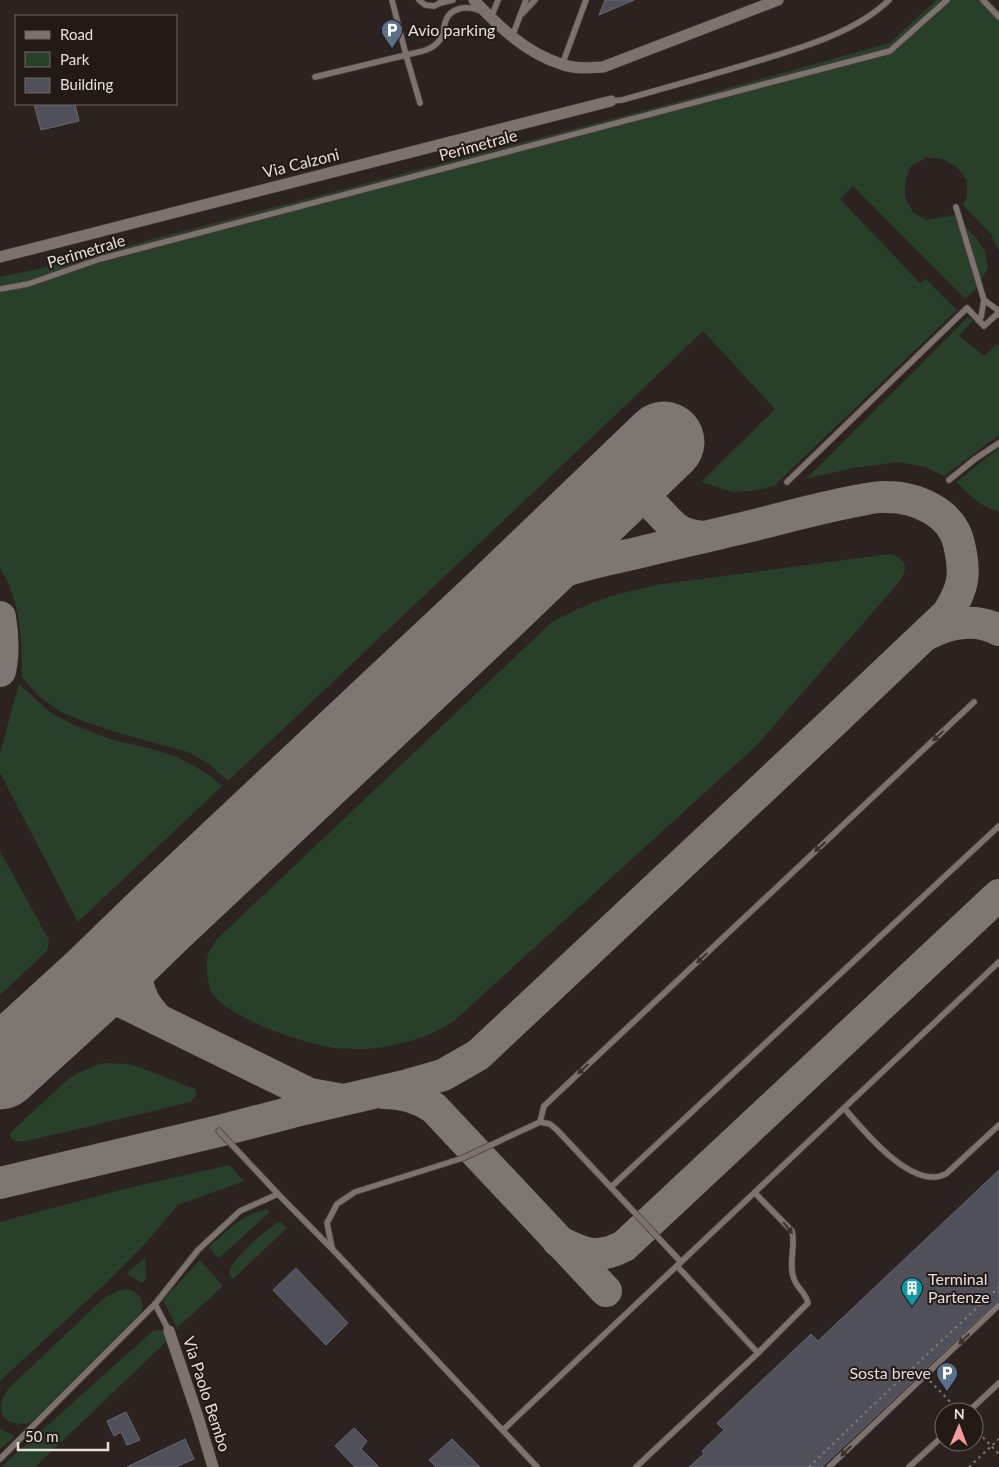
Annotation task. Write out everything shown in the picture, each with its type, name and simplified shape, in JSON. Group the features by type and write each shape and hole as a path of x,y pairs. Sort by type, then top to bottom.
{"street":[{"path":"474,0 512,37 543,57 562,65 584,68 603,67 778,0"},
{"name":"Via Calzoni","path":"0,257 611,101"},
{"name":"Via Paolo Bembo","path":"170,1331 213,1467"}],"lane":[{"path":"392,0 420,103"},
{"path":"418,0 434,6 441,1 453,0"},
{"path":"315,77 431,48 439,41 443,34 445,23 451,13 457,9 468,8 477,9 488,15 498,0"},
{"path":"512,37 526,0"},
{"path":"520,16 535,0"},
{"path":"562,65 586,0"},
{"path":"611,101 622,100 784,53 850,28 878,11 889,0"},
{"name":"Perimetrale","path":"0,289 28,284 100,259 890,51 947,0"},
{"path":"983,0 999,17"},
{"path":"956,208 984,300 981,317 978,320"},
{"path":"787,482 967,308 984,326 999,313 984,300"},
{"path":"949,480 999,443"},
{"path":"540,1122 544,1106 974,702"},
{"path":"611,1188 999,826"},
{"path":"503,1430 999,962"},
{"path":"844,1108 860,1126 905,1168 919,1174 935,1177 946,1174 999,1125"},
{"path":"332,1248 327,1223 338,1204 355,1192 463,1158 540,1122 550,1124 611,1188 758,1353"},
{"path":"219,1131 332,1248 537,1467"},
{"path":"636,1467 758,1353 808,1303 806,1296 794,1280 792,1269 794,1239 792,1231 755,1193"},
{"path":"0,1459 155,1304 198,1250 240,1211 278,1194"},
{"path":"155,1304 170,1331"},
{"path":"829,1467 999,1305"},
{"path":"979,1402 999,1383"},
{"path":"909,1467 934,1444"}],"path":[{"path":"809,1467 999,1287"},
{"path":"925,1376 950,1402"},
{"path":"984,1439 999,1454"},
{"path":"968,1467 999,1439"}],"green space":[{"path":"936,0 989,0 999,10 999,252 991,234 963,205 967,197 967,181 957,167 942,159 927,157 911,166 905,182 905,197 913,212 926,220 955,215 977,239 985,251 988,268 975,290 965,299 853,186 840,199 920,283 926,279 957,310 774,486 751,491 732,492 701,482 775,409 703,331 228,781 208,763 185,751 118,733 59,711 38,695 22,677 22,648 19,621 12,594 0,568 0,277 38,269 703,95 890,43"},
{"path":"968,317 973,320 959,336 984,356 997,344 999,346 999,435 944,476 925,467 900,462 853,468 806,479"},
{"path":"999,448 999,511 981,504 956,482"},
{"path":"890,554 903,561 905,568 900,581 757,745 454,1021 433,1033 399,1044 367,1049 333,1048 301,1040 248,1020 220,1002 212,993 208,978 207,961 209,952 217,939 553,621 594,602 622,593 663,584"},
{"path":"19,684 51,713 76,726 116,741 178,757 208,774 222,786 78,922 0,773 0,753"},
{"path":"0,851 49,940 47,951 0,995"},
{"path":"104,1063 129,1064 142,1068 195,1089 196,1095 191,1102 27,1141 18,1142 12,1139 10,1133 67,1080 85,1070"},
{"path":"229,1165 244,1181 178,1205 145,1244 105,1284 0,1381 0,1222 128,1188"},
{"path":"268,1210 269,1213 219,1258 215,1255 209,1247 222,1235 249,1215"},
{"path":"278,1222 281,1222 287,1228 233,1279 229,1270 238,1257"},
{"path":"145,1258 146,1279 142,1283 127,1274"},
{"path":"200,1260 223,1286 177,1328 163,1300"},
{"path":"128,1289 136,1293 140,1298 142,1309 137,1321 128,1333 34,1419 28,1423 19,1424 6,1419 1,1412 1,1404 9,1388 105,1297 117,1291"},
{"path":"157,1330 166,1334 169,1339 35,1467 1,1467 153,1331"},
{"path":"0,1429 14,1436 0,1449"}],"building":[{"path":"605,0 634,0 599,15"},
{"path":"34,105 75,105 79,121 41,130"},
{"name":"Terminal Partenze","path":"999,1170 999,1300 822,1467 689,1467 704,1454 702,1451 724,1430 717,1423 811,1334 818,1341"},
{"path":"296,1268 348,1323 326,1345 273,1290"},
{"path":"126,1412 140,1440 127,1445 121,1432 114,1436 107,1421"},
{"path":"354,1428 367,1441 361,1449 379,1467 355,1467 335,1446"},
{"path":"185,1439 194,1459 176,1467 127,1467"},
{"path":"452,1439 480,1467 436,1467 429,1460"}],"taxiway":[{"path":"603,500 621,492 638,494 652,504 677,529 703,537"},
{"path":"0,1183 408,1085 443,1075 478,1055 948,613 960,588 963,572 959,544 955,533 941,515 920,503 897,498 878,497 821,508 575,568 537,582 493,606"},
{"path":"0,617 3,644 0,671"},
{"path":"928,634 954,624 963,623 981,624 999,630"},
{"path":"558,1241 590,1254 606,1253 624,1246 999,895"},
{"path":"157,1019 143,1000 136,975 142,946 160,919"},
{"path":"46,1026 73,1007 89,1001 109,1000 122,1002 310,1094 338,1099"},
{"path":"384,1093 410,1096 434,1108 606,1291"}],"runway":[{"path":"0,1069 95,982 664,442"}],"place":[{"name":"Avio parking","path":"392,49"},
{"name":"Terminal Partenze","path":"912,1307"},
{"name":"Sosta breve","path":"947,1392"}]}
